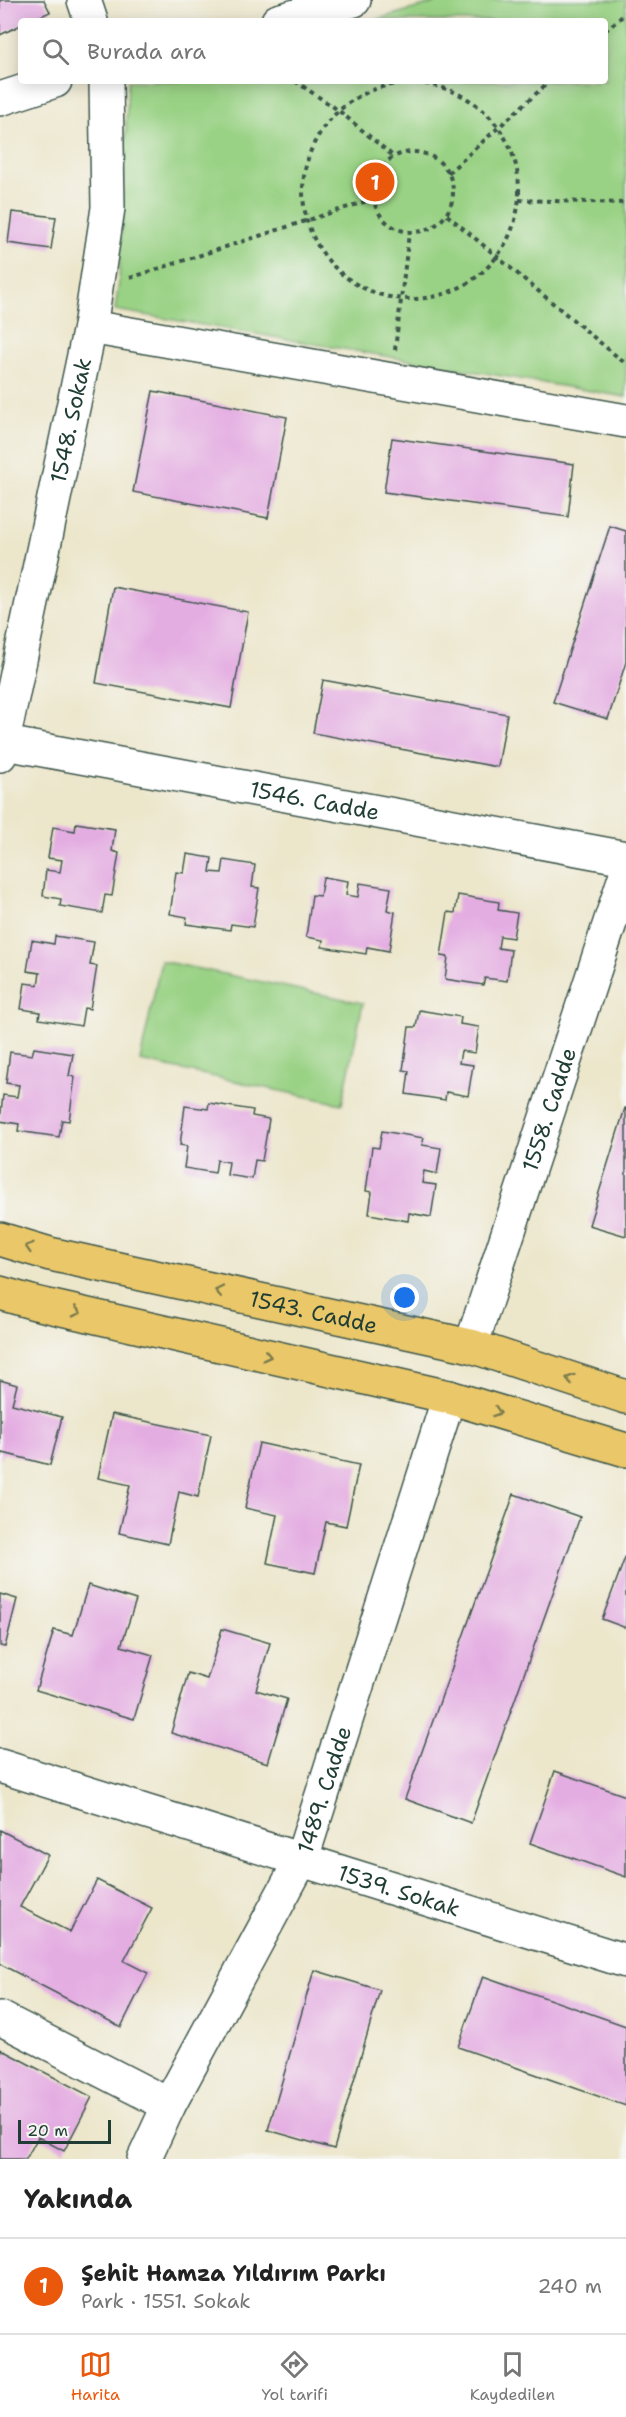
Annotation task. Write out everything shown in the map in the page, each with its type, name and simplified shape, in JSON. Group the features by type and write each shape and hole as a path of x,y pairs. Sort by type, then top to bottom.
{"main road":[{"name":"1543. Cadde","path":"0,1239 50,1254 471,1346 626,1397"},
{"path":"0,1293 35,1303 448,1397 626,1450"}],"street":[{"path":"84,0 90,18"},
{"path":"289,18 354,0"},
{"path":"0,99 46,84"},
{"name":"1548. Sokak","path":"1,746 90,327 108,208 106,84"},
{"path":"90,327 626,421"},
{"name":"1546. Cadde","path":"1,746 626,858"},
{"name":"1558. Cadde","path":"471,1346 626,874"},
{"name":"1489. Cadde","path":"144,2159 169,2106 302,1858 448,1397"},
{"name":"1539. Sokak","path":"0,1766 302,1858 626,1961"},
{"path":"0,2018 169,2106"}],"path":[{"path":"608,28 626,13"},
{"path":"299,84 338,110 393,156"},
{"path":"391,84 367,91 338,110 321,130 307,158 302,189 307,221 316,244 332,265 352,282 375,293 400,299 427,298 453,291 476,278 497,257 507,242 515,221 519,200 519,177 513,155 498,127 484,110 458,93 431,84"},
{"path":"448,172 547,84"},
{"path":"414,152 424,153 434,157 448,172 453,183 454,194 447,215 430,229 409,233 399,230 382,218 376,209 373,199 374,179 385,162 393,156 414,152"},
{"path":"97,279 119,282 373,199"},
{"path":"519,200 626,203"},
{"path":"447,215 626,364"},
{"path":"391,380 409,233"}],"green space":[{"path":"445,0 626,0 626,397 115,310 119,282 128,84 608,84 608,18 382,18"},
{"path":"161,961 363,1003 342,1104 140,1061"}],"building":[{"path":"0,0 44,0 50,12 37,18 18,18 18,26 0,35"},
{"path":"12,212 56,217 51,249 8,243"},
{"path":"153,391 287,417 268,518 133,492"},
{"path":"392,438 574,464 568,517 384,492"},
{"path":"610,526 626,531 626,662 608,719 553,702"},
{"path":"113,587 248,612 231,708 96,683"},
{"path":"323,680 507,714 498,767 313,733"},
{"path":"76,823 115,829 112,851 119,853 112,896 105,895 102,913 60,906 61,899 43,896 46,870 60,872 62,860 48,858 53,827 75,831"},
{"path":"187,854 212,858 210,872 222,873 224,860 255,865 252,887 259,888 253,927 231,924 230,930 186,924 187,917 170,914 176,872 184,873"},
{"path":"323,877 348,881 346,895 358,897 360,883 391,888 387,910 395,912 389,951 367,947 366,954 322,947 323,940 306,937 312,895 320,896"},
{"path":"458,895 499,902 498,910 517,913 513,938 500,936 498,948 511,950 507,981 485,978 483,985 445,979 448,957 441,956 448,912 455,913"},
{"path":"55,936 94,942 90,965 97,966 90,1009 84,1008 81,1026 39,1019 40,1012 21,1009 25,983 38,985 40,973 27,971 32,940 54,944"},
{"path":"419,1010 461,1017 460,1024 479,1027 475,1053 461,1051 459,1063 473,1065 468,1096 446,1092 445,1100 406,1094 409,1071 403,1070 409,1027 416,1027"},
{"path":"34,1048 73,1054 69,1076 75,1077 69,1121 62,1120 59,1137 18,1131 19,1124 0,1121 3,1095 17,1097 19,1085 6,1083 10,1052 32,1055"},
{"path":"209,1103 253,1110 252,1116 269,1119 262,1161 255,1160 252,1179 227,1175 229,1162 217,1160 215,1173 184,1168 187,1146 180,1145 185,1106 208,1109"},
{"path":"626,1108 626,1236 589,1225"},
{"path":"382,1131 424,1138 422,1145 441,1148 437,1174 424,1171 422,1183 436,1185 431,1217 409,1213 408,1221 369,1214 372,1192 366,1191 372,1147 379,1148"},
{"path":"0,1380 17,1385 12,1404 62,1417 50,1465 3,1453 0,1460"},
{"path":"112,1414 211,1435 198,1497 179,1492 168,1544 119,1533 130,1485 98,1478"},
{"path":"259,1443 359,1465 346,1526 326,1522 315,1573 267,1563 277,1515 245,1508"},
{"path":"514,1494 580,1517 471,1823 405,1799"},
{"path":"626,1555 626,1628 602,1619"},
{"path":"88,1585 136,1600 121,1646 153,1655 134,1719 36,1690 54,1630 73,1635"},
{"path":"0,1594 17,1599 5,1647 0,1646"},
{"path":"222,1629 270,1643 256,1690 287,1699 268,1763 171,1733 188,1673 207,1679"},
{"path":"555,1771 626,1796 626,1877 530,1843"},
{"path":"0,1830 48,1855 20,1907 70,1932 97,1880 152,1908 124,1961 148,1973 121,2027 0,1964"},
{"path":"314,1970 380,1990 334,2149 268,2130"},
{"path":"483,1976 626,2026 626,2106 458,2047"},
{"path":"0,2049 92,2097 64,2151 38,2137 26,2159 0,2159"}],"place":[{"name":"Şehit Hamza Yıldırım Parkı","path":"375,182"}]}
